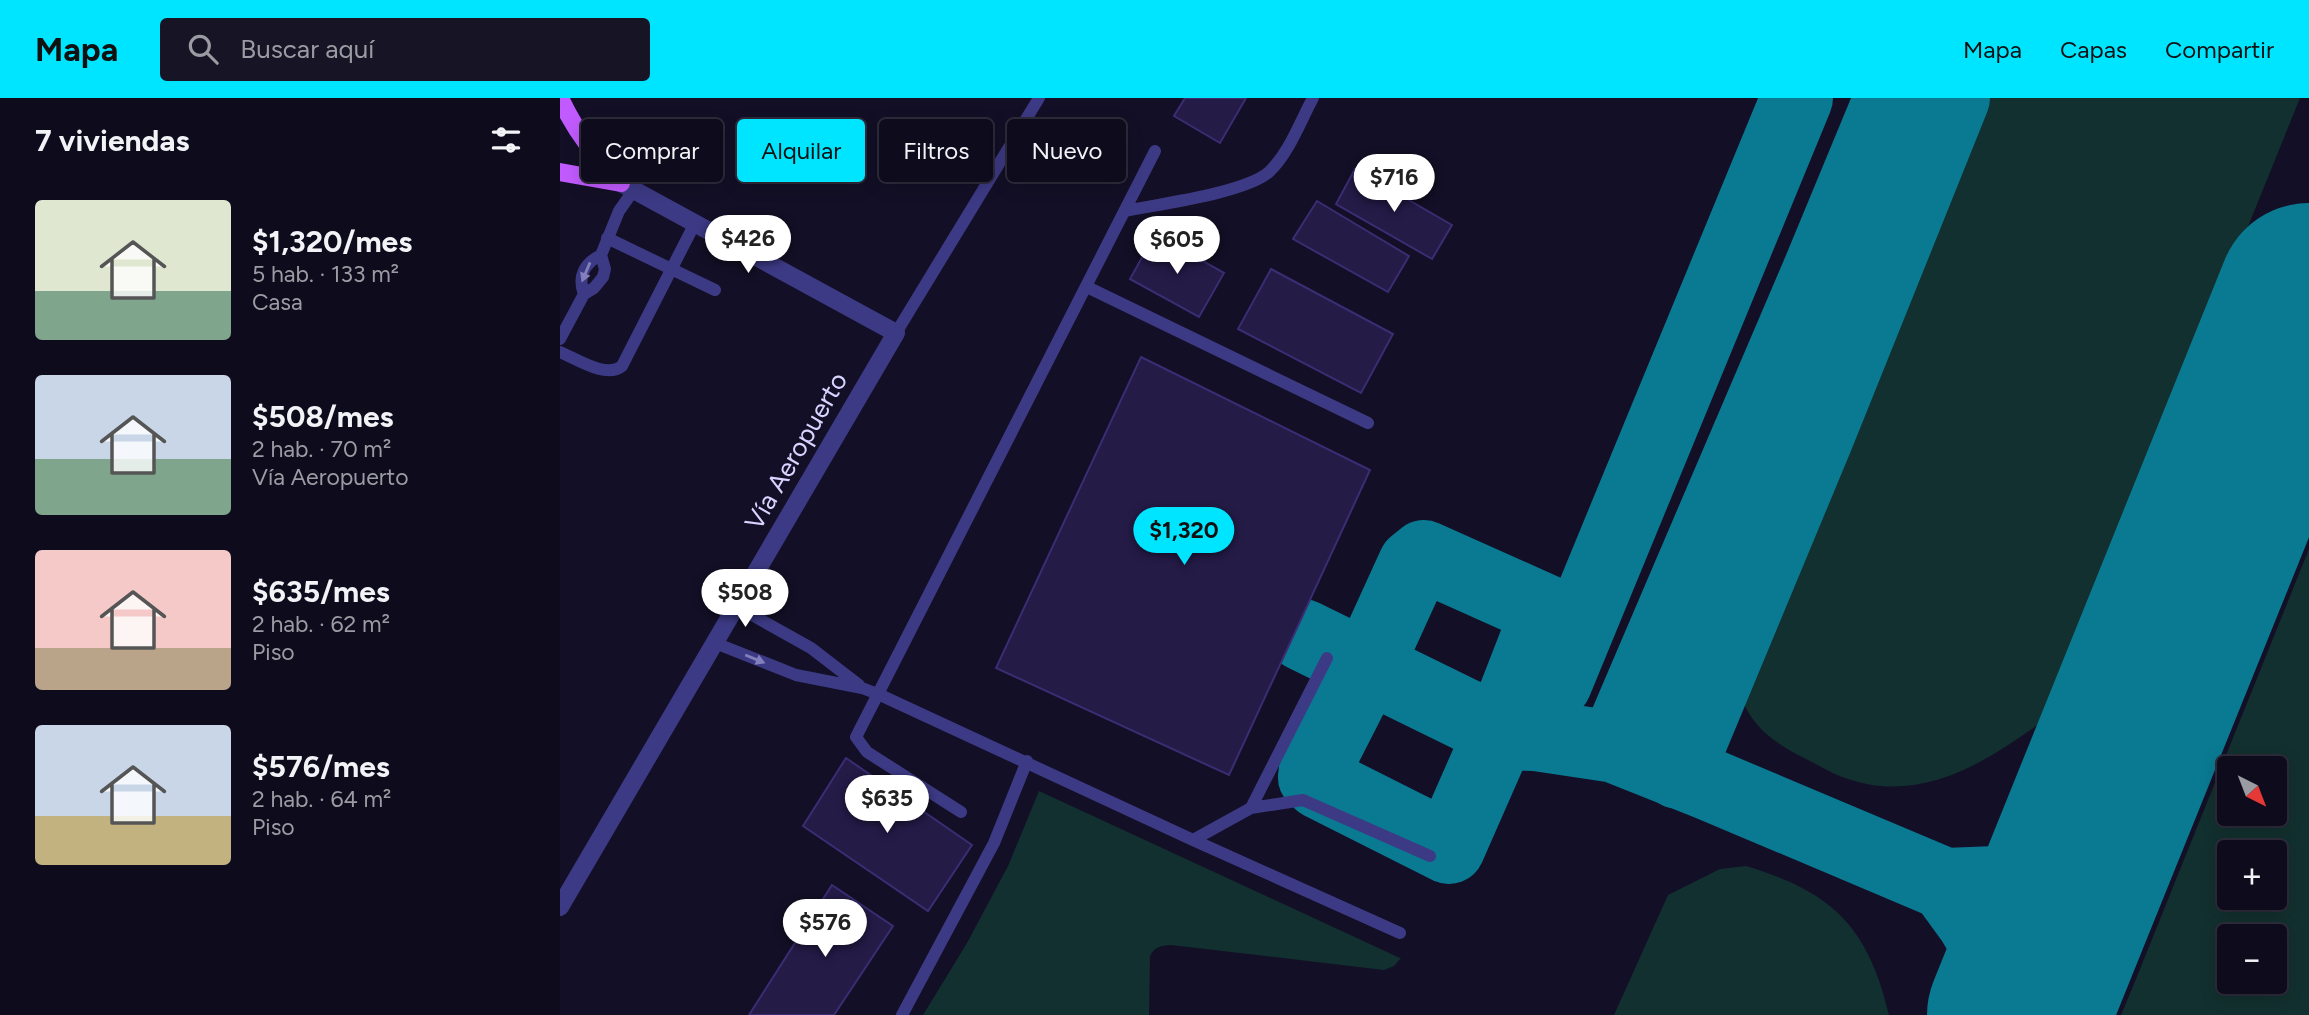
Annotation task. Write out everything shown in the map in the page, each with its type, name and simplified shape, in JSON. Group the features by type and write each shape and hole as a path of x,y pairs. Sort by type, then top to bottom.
{"main road":[{"path":"561,98 568,116 587,147 627,187"},
{"path":"560,172 627,187"}],"street":[{"path":"627,187 896,332"},
{"name":"Vía Aeropuerto","path":"560,907 896,332"}],"lane":[{"name":"Vía Aeropuerto","path":"896,332 1039,98"},
{"path":"1125,211 1243,186 1267,173 1280,159 1312,98"},
{"path":"961,812 867,752 856,737 1155,151"},
{"path":"560,339 584,295 603,277 604,263 601,255 627,187"},
{"path":"560,352 607,371 615,371 622,366 694,225"},
{"path":"607,238 715,290"},
{"path":"584,295 581,285 583,272 591,260 601,255"},
{"path":"1087,288 1368,423"},
{"path":"560,309 573,315"},
{"path":"736,606 811,648 862,688"},
{"path":"715,643 796,675 862,688 878,694 1401,933"},
{"path":"1251,808 1327,658"},
{"path":"902,1015 994,844 1027,761"},
{"path":"1193,840 1251,808 1303,800 1430,856"}],"green space":[{"path":"1986,98 2300,98 2050,716 2003,748 1954,774 1901,786 1873,785 1830,772 1786,748 1760,727 1742,699"},
{"path":"2309,549 2309,1015 2121,1015 2217,777 2217,826 2287,826 2287,756 2225,756"},
{"path":"1039,791 1401,958 1394,966 1384,970 1171,945 1156,948 1150,956 1149,1015 923,1015 967,943 1008,866"},
{"path":"1746,866 1802,888 1824,901 1842,917 1870,958 1889,1015 1614,1015 1668,895 1720,869"}],"building":[{"path":"1185,98 1246,98 1220,143 1174,116"},
{"path":"1355,169 1452,225 1432,259 1336,204"},
{"path":"1317,201 1409,256 1388,292 1293,239"},
{"path":"1155,234 1224,273 1199,317 1130,279"},
{"path":"1271,269 1393,334 1361,393 1238,329"},
{"path":"1141,357 1370,470 1229,775 996,668"},
{"path":"846,758 972,845 928,911 803,826"},
{"path":"832,885 893,926 834,1015 749,1015"}],"taxiway":[{"path":"1556,683 1797,98"},
{"path":"1615,747 1890,98"},
{"path":"1678,773 1819,434 1954,98"},
{"path":"1424,556 1547,611 1500,732 1449,848 1320,783 1314,777 1315,769 1367,667 1414,564 1424,556"},
{"path":"1303,635 1505,734 1535,735 1615,747 1945,884 1997,882 2020,878 2055,856 2099,815"},
{"path":"1945,884 1985,943 1999,994 2001,1015"}],"runway":[{"path":"2018,1015 2309,294"}]}
